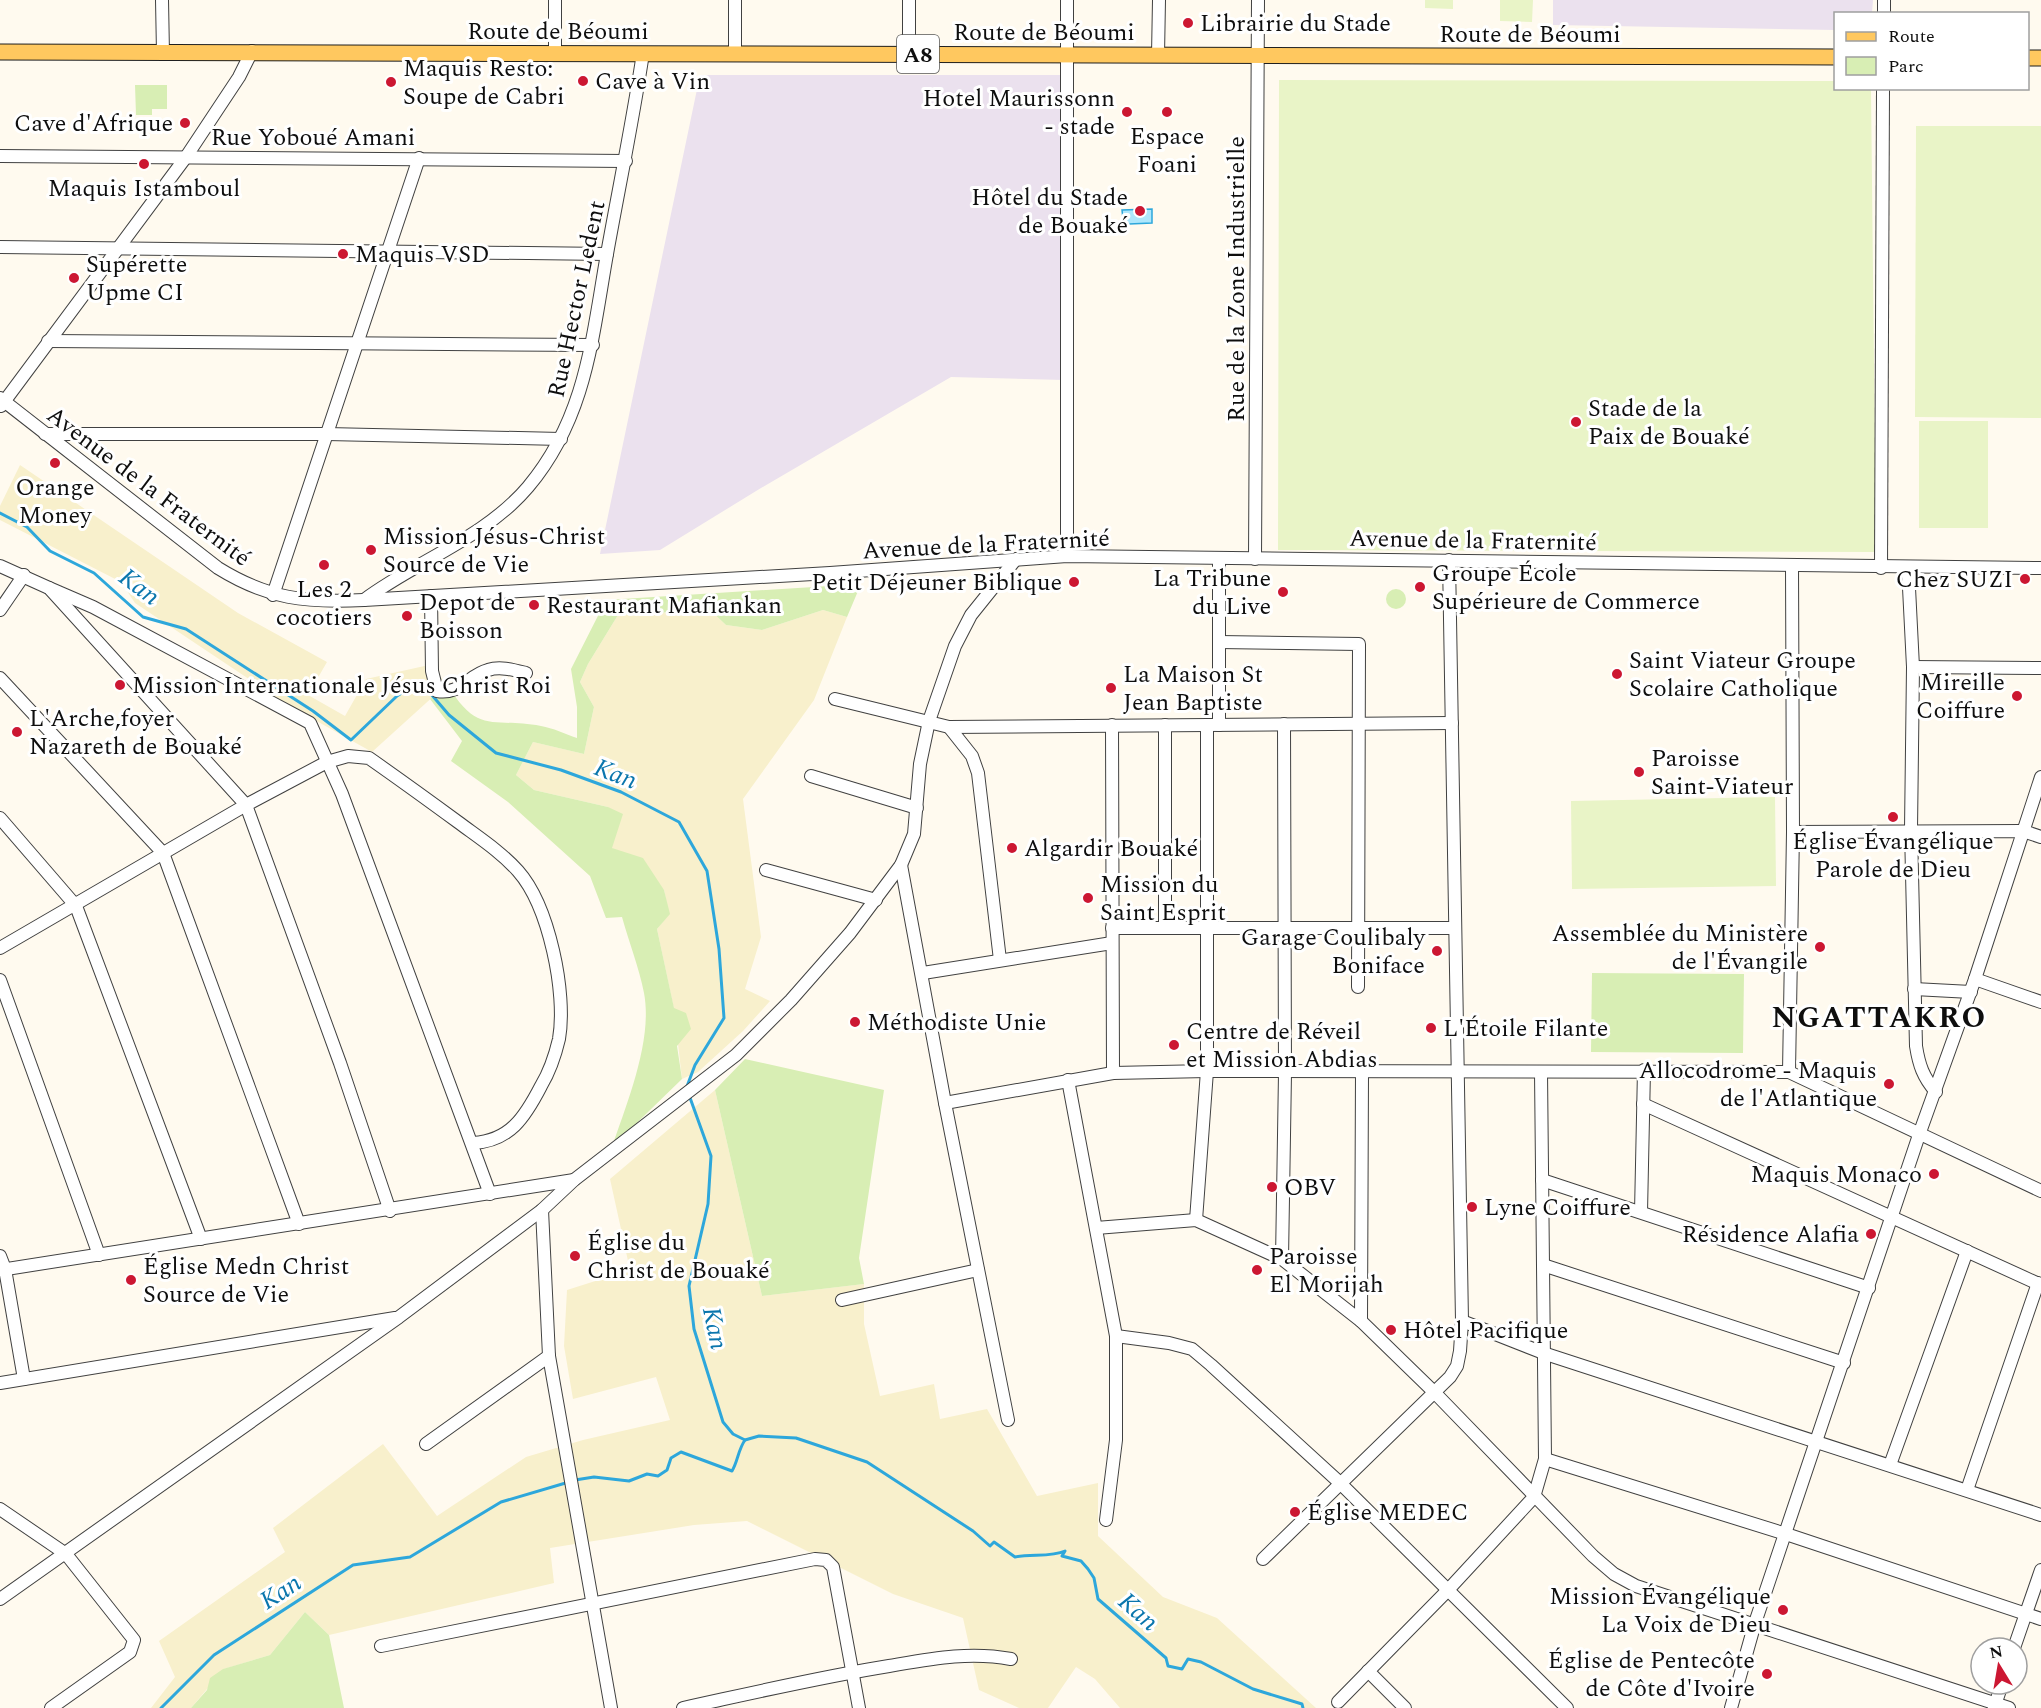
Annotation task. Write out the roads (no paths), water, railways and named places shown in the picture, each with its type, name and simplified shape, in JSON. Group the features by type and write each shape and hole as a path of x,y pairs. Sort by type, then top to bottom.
{"main road":[{"name":"Route de Béoumi","path":"0,52 1834,57"}],"street":[{"path":"162,0 163,53"},
{"path":"555,0 555,54"},
{"path":"735,0 735,55"},
{"path":"909,0 909,54"},
{"path":"1067,0 1068,556"},
{"path":"1158,55 1159,0"},
{"name":"Rue de la Zone Industrielle","path":"1255,558 1258,0"},
{"path":"1,402 186,157 239,77 252,51"},
{"name":"Rue Hector Ledent","path":"364,600 500,514 528,488 561,439 573,413 593,345 643,53"},
{"path":"1881,567 1883,90"},
{"name":"Rue Yoboué Amani","path":"0,156 626,161"},
{"path":"273,595 419,158"},
{"path":"0,248 607,254"},
{"path":"48,341 593,345"},
{"name":"Avenue de la Fraternité","path":"1,402 218,568 243,584 273,595 301,600 364,600 830,573 1068,556 2041,568"},
{"path":"45,434 327,434 561,439"},
{"path":"0,1599 399,1317 542,1210 574,1180 736,1055 791,1000 876,900 901,865 914,834 920,764 929,721 956,646 971,615 1016,559"},
{"path":"1196,1220 1207,1071 1208,927 1213,725 1219,642 1219,559"},
{"path":"1263,1559 1339,1482 1435,1393 1456,1365 1462,1321 1449,560"},
{"path":"0,566 93,607 303,717 310,723 473,1143 490,1194"},
{"path":"1789,1072 1793,832 1792,566"},
{"path":"1908,568 1913,667 1911,830 1916,1046 1919,1066 1925,1080 1936,1092"},
{"path":"0,610 24,575"},
{"path":"49,588 246,805 340,1063 390,1210"},
{"path":"431,596 432,671 437,691 448,693 462,688 487,670 508,669 526,673"},
{"path":"1219,642 1359,644 1361,650 1358,724 1358,987"},
{"path":"1913,667 2041,668"},
{"path":"0,678 163,853 299,1224"},
{"path":"835,699 949,727 1452,723"},
{"path":"1282,1259 1285,1073 1284,724"},
{"path":"1112,725 1113,1073"},
{"path":"1165,725 1165,927"},
{"path":"949,727 972,756 978,773 1000,960"},
{"path":"0,948 76,906 246,805 327,762 348,756 369,758 498,852 519,872 531,891 554,953 560,1000 559,1037 553,1065 536,1097 510,1132 491,1142 473,1143"},
{"path":"810,776 917,808"},
{"path":"1731,1708 1755,1623 1920,1132 1971,992 2041,777"},
{"path":"0,818 76,906 201,1239"},
{"path":"1793,832 2023,831 2041,837"},
{"path":"901,865 1008,1420"},
{"path":"766,870 876,900"},
{"path":"1112,928 1455,928"},
{"path":"923,973 1112,943"},
{"path":"1975,979 2041,1002"},
{"path":"0,980 99,1255"},
{"path":"1914,989 1971,992"},
{"path":"1641,1212 1644,1070"},
{"path":"945,1102 1113,1073 1644,1070 1789,1072 2041,1191"},
{"path":"1361,1321 1362,1072"},
{"path":"1338,1702 1448,1590 1534,1497 1545,1459 1546,1354 1541,1072"},
{"path":"1068,1080 1116,1336 1116,1440 1106,1520"},
{"path":"1643,1104 2040,1284 1967,1490"},
{"path":"2,1269 574,1180"},
{"path":"1542,1180 1869,1288"},
{"path":"542,1210 549,1356 590,1603 611,1708"},
{"path":"1096,1228 1196,1220 1282,1259 1361,1321 1435,1393 1534,1497 1614,1574 1665,1597 1755,1623 1995,1706 2009,1708"},
{"path":"1890,1465 1967,1251"},
{"path":"0,1256 24,1379"},
{"path":"1543,1265 1844,1362"},
{"path":"842,1300 978,1270"},
{"path":"0,1383 399,1317"},
{"path":"1462,1321 1546,1354 2041,1515"},
{"path":"1116,1336 1192,1349 1339,1482 1566,1708"},
{"path":"426,1444 549,1356"},
{"path":"1545,1459 1786,1534 2041,1619"},
{"path":"0,1509 66,1554 134,1640 134,1646 130,1652 51,1708"},
{"path":"381,1646 815,1559 826,1560 833,1567 859,1708"},
{"path":"2018,1636 2041,1570"},
{"path":"683,1708 853,1672 951,1656 984,1654 1011,1659"},
{"path":"1368,1671 1405,1708"}],"water":[{"path":"1152,209 1152,223 1129,224 1123,219 1122,210"}],"waterway":[{"name":"Kan","path":"0,513 27,527 50,551 94,573 143,617 186,629 313,711 351,740 397,696 409,688 425,687 449,715 496,753 561,770 621,792 679,822 707,871 719,949 724,1018 695,1065 686,1089"},
{"name":"Kan","path":"689,1095 711,1156 708,1204 689,1286 694,1329 723,1422 733,1434 745,1440"},
{"name":"Kan","path":"575,1480 594,1477 629,1481 647,1474 658,1476 667,1470 671,1458 681,1452 732,1471 745,1440 759,1436 796,1438 867,1462 973,1531 990,1546 994,1542 1015,1557 1065,1551 1062,1556 1081,1561 1088,1569 1094,1578 1098,1599 1166,1658 1168,1666 1182,1669 1188,1659 1201,1662 1253,1689 1302,1704 1303,1708"},
{"name":"Kan","path":"161,1708 214,1655 353,1565 410,1557 501,1502 569,1482"}],"place":[{"name":"Librairie du Stade","path":"1188,23"},
{"name":"Cave à Vin","path":"583,81"},
{"name":"Maquis Resto: Soupe de Cabri","path":"391,82"},
{"name":"Hotel Maurissonn - stade","path":"1127,112"},
{"name":"Espace Foani","path":"1167,112"},
{"name":"Cave d'Afrique","path":"185,123"},
{"name":"Maquis Istamboul","path":"144,164"},
{"name":"Hôtel du Stade de Bouaké","path":"1140,211"},
{"name":"Maquis VSD","path":"343,254"},
{"name":"Supérette Upme CI","path":"74,278"},
{"name":"Stade de la Paix de Bouaké","path":"1576,422"},
{"name":"Orange Money","path":"55,463"},
{"name":"Mission Jésus-Christ Source de Vie","path":"371,550"},
{"name":"Les 2 cocotiers","path":"324,565"},
{"name":"Chez SUZI","path":"2025,579"},
{"name":"Petit Déjeuner Biblique","path":"1074,582"},
{"name":"Groupe École Supérieure de Commerce","path":"1420,587"},
{"name":"La Tribune du Live","path":"1283,592"},
{"name":"Restaurant Mafiankan","path":"534,605"},
{"name":"Depot de Boisson","path":"407,616"},
{"name":"Saint Viateur Groupe Scolaire Catholique","path":"1617,674"},
{"name":"Mission Internationale Jésus Christ Roi","path":"120,685"},
{"name":"La Maison St Jean Baptiste","path":"1111,688"},
{"name":"Mireille Coiffure","path":"2017,696"},
{"name":"L'Arche,foyer Nazareth de Bouaké","path":"17,732"},
{"name":"Paroisse Saint-Viateur","path":"1639,772"},
{"name":"Église Évangélique Parole de Dieu","path":"1893,817"},
{"name":"Algardir Bouaké","path":"1012,848"},
{"name":"Mission du Saint Esprit","path":"1088,898"},
{"name":"Assemblée du Ministère de l'Évangile","path":"1820,947"},
{"name":"Garage Coulibaly Boniface","path":"1437,951"},
{"name":"Méthodiste Unie","path":"855,1022"},
{"name":"L'Étoile Filante","path":"1431,1028"},
{"name":"Centre de Réveil et Mission Abdias","path":"1174,1045"},
{"name":"Allocodrome - Maquis de l'Atlantique","path":"1889,1084"},
{"name":"Maquis Monaco","path":"1934,1174"},
{"name":"OBV","path":"1272,1187"},
{"name":"Lyne Coiffure","path":"1472,1207"},
{"name":"Résidence Alafia","path":"1871,1234"},
{"name":"Église du Christ de Bouaké","path":"575,1256"},
{"name":"Paroisse El Morijah","path":"1257,1270"},
{"name":"Église Medn Christ Source de Vie","path":"131,1280"},
{"name":"Hôtel Pacifique","path":"1391,1330"},
{"name":"Église MEDEC","path":"1295,1512"},
{"name":"Mission Évangélique La Voix de Dieu","path":"1783,1610"},
{"name":"Église de Pentecôte de Côte d'Ivoire","path":"1767,1674"}],"district":[{"name":"NGATTAKRO","path":"1879,1017"}]}
